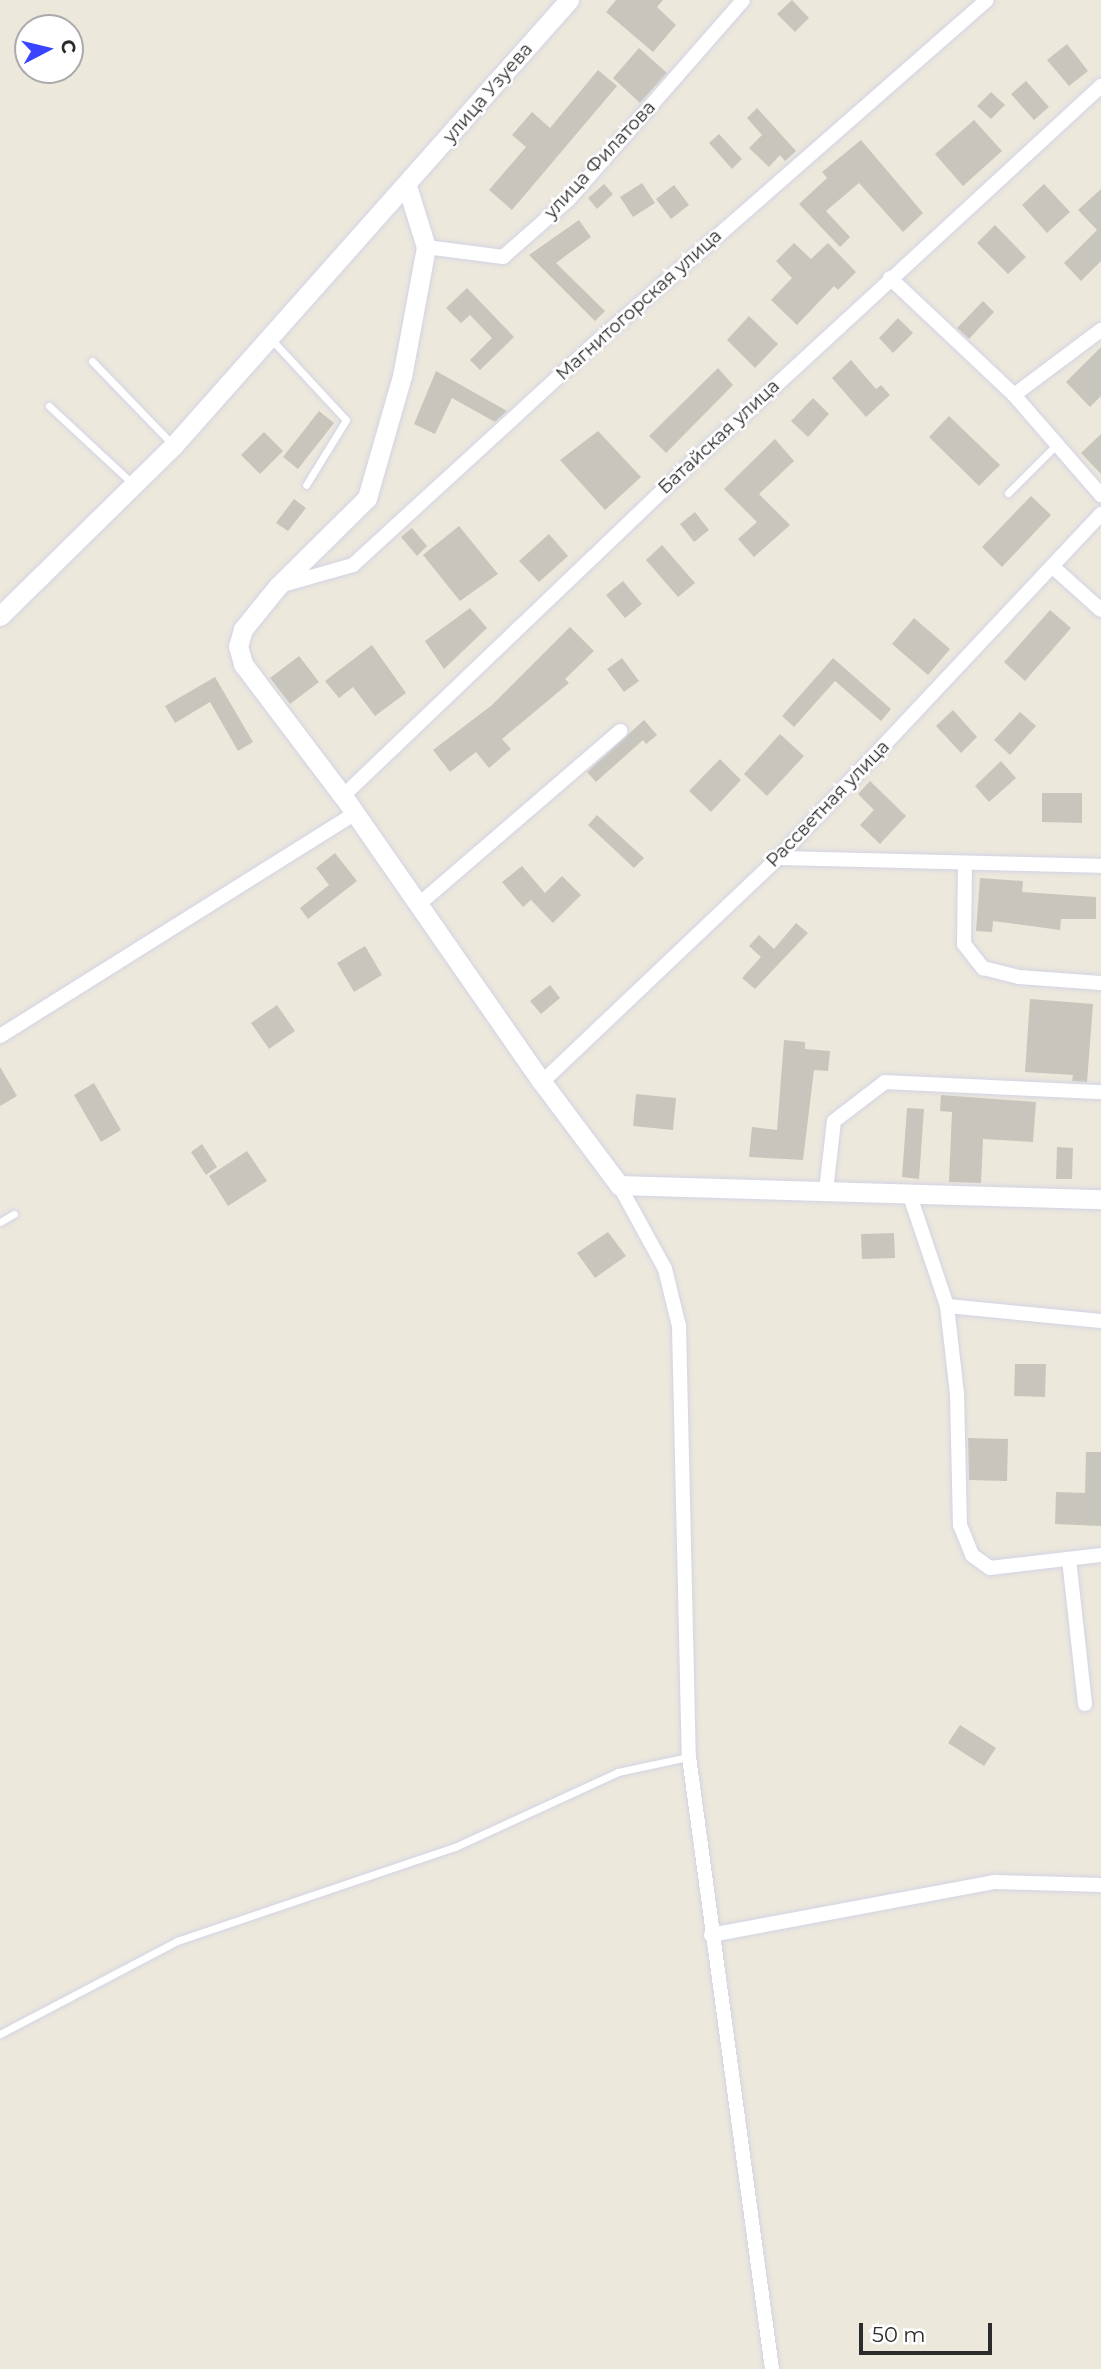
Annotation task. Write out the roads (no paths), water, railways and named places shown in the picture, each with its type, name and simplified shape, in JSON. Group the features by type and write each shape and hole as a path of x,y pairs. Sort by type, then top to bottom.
{"street":[{"name":"улица Узуева","path":"0,616 174,445 407,186 569,0"},
{"name":"улица Филатова","path":"426,247 503,257 569,199 744,0"},
{"name":"Магнитогорская улица","path":"278,586 353,565 610,330 988,0"},
{"name":"Батайская улица","path":"344,796 890,278 1101,86"},
{"path":"407,186 426,247 402,376 367,498 278,586 243,629 238,646 243,664 344,796 541,1082 619,1185 665,1269 679,1326 689,1757 711,1935 772,2369"},
{"path":"890,278 1014,395 1101,495"},
{"path":"1014,395 1101,330"},
{"name":"Рассветная улица","path":"541,1082 778,858 1101,514"},
{"path":"1053,567 1101,610"},
{"path":"418,905 620,731"},
{"path":"0,1036 356,813"},
{"path":"778,858 1101,866"},
{"path":"965,864 964,944 984,968 1019,976 1101,983"},
{"path":"825,1191 834,1121 885,1082 1101,1092"},
{"path":"619,1185 1101,1199"},
{"path":"909,1194 947,1306 957,1394 960,1525 972,1555 990,1568 1101,1555"},
{"path":"947,1306 1101,1321"},
{"path":"1069,1559 1084,1704"},
{"path":"711,1935 995,1882 1101,1885"}],"lane":[{"path":"270,338 346,420 306,485"},
{"path":"92,361 174,445"},
{"path":"49,406 134,486"},
{"path":"1008,493 1057,444"},
{"path":"0,1222 14,1214"},
{"path":"0,2034 177,1941 455,1847 618,1772 689,1757"}]}
